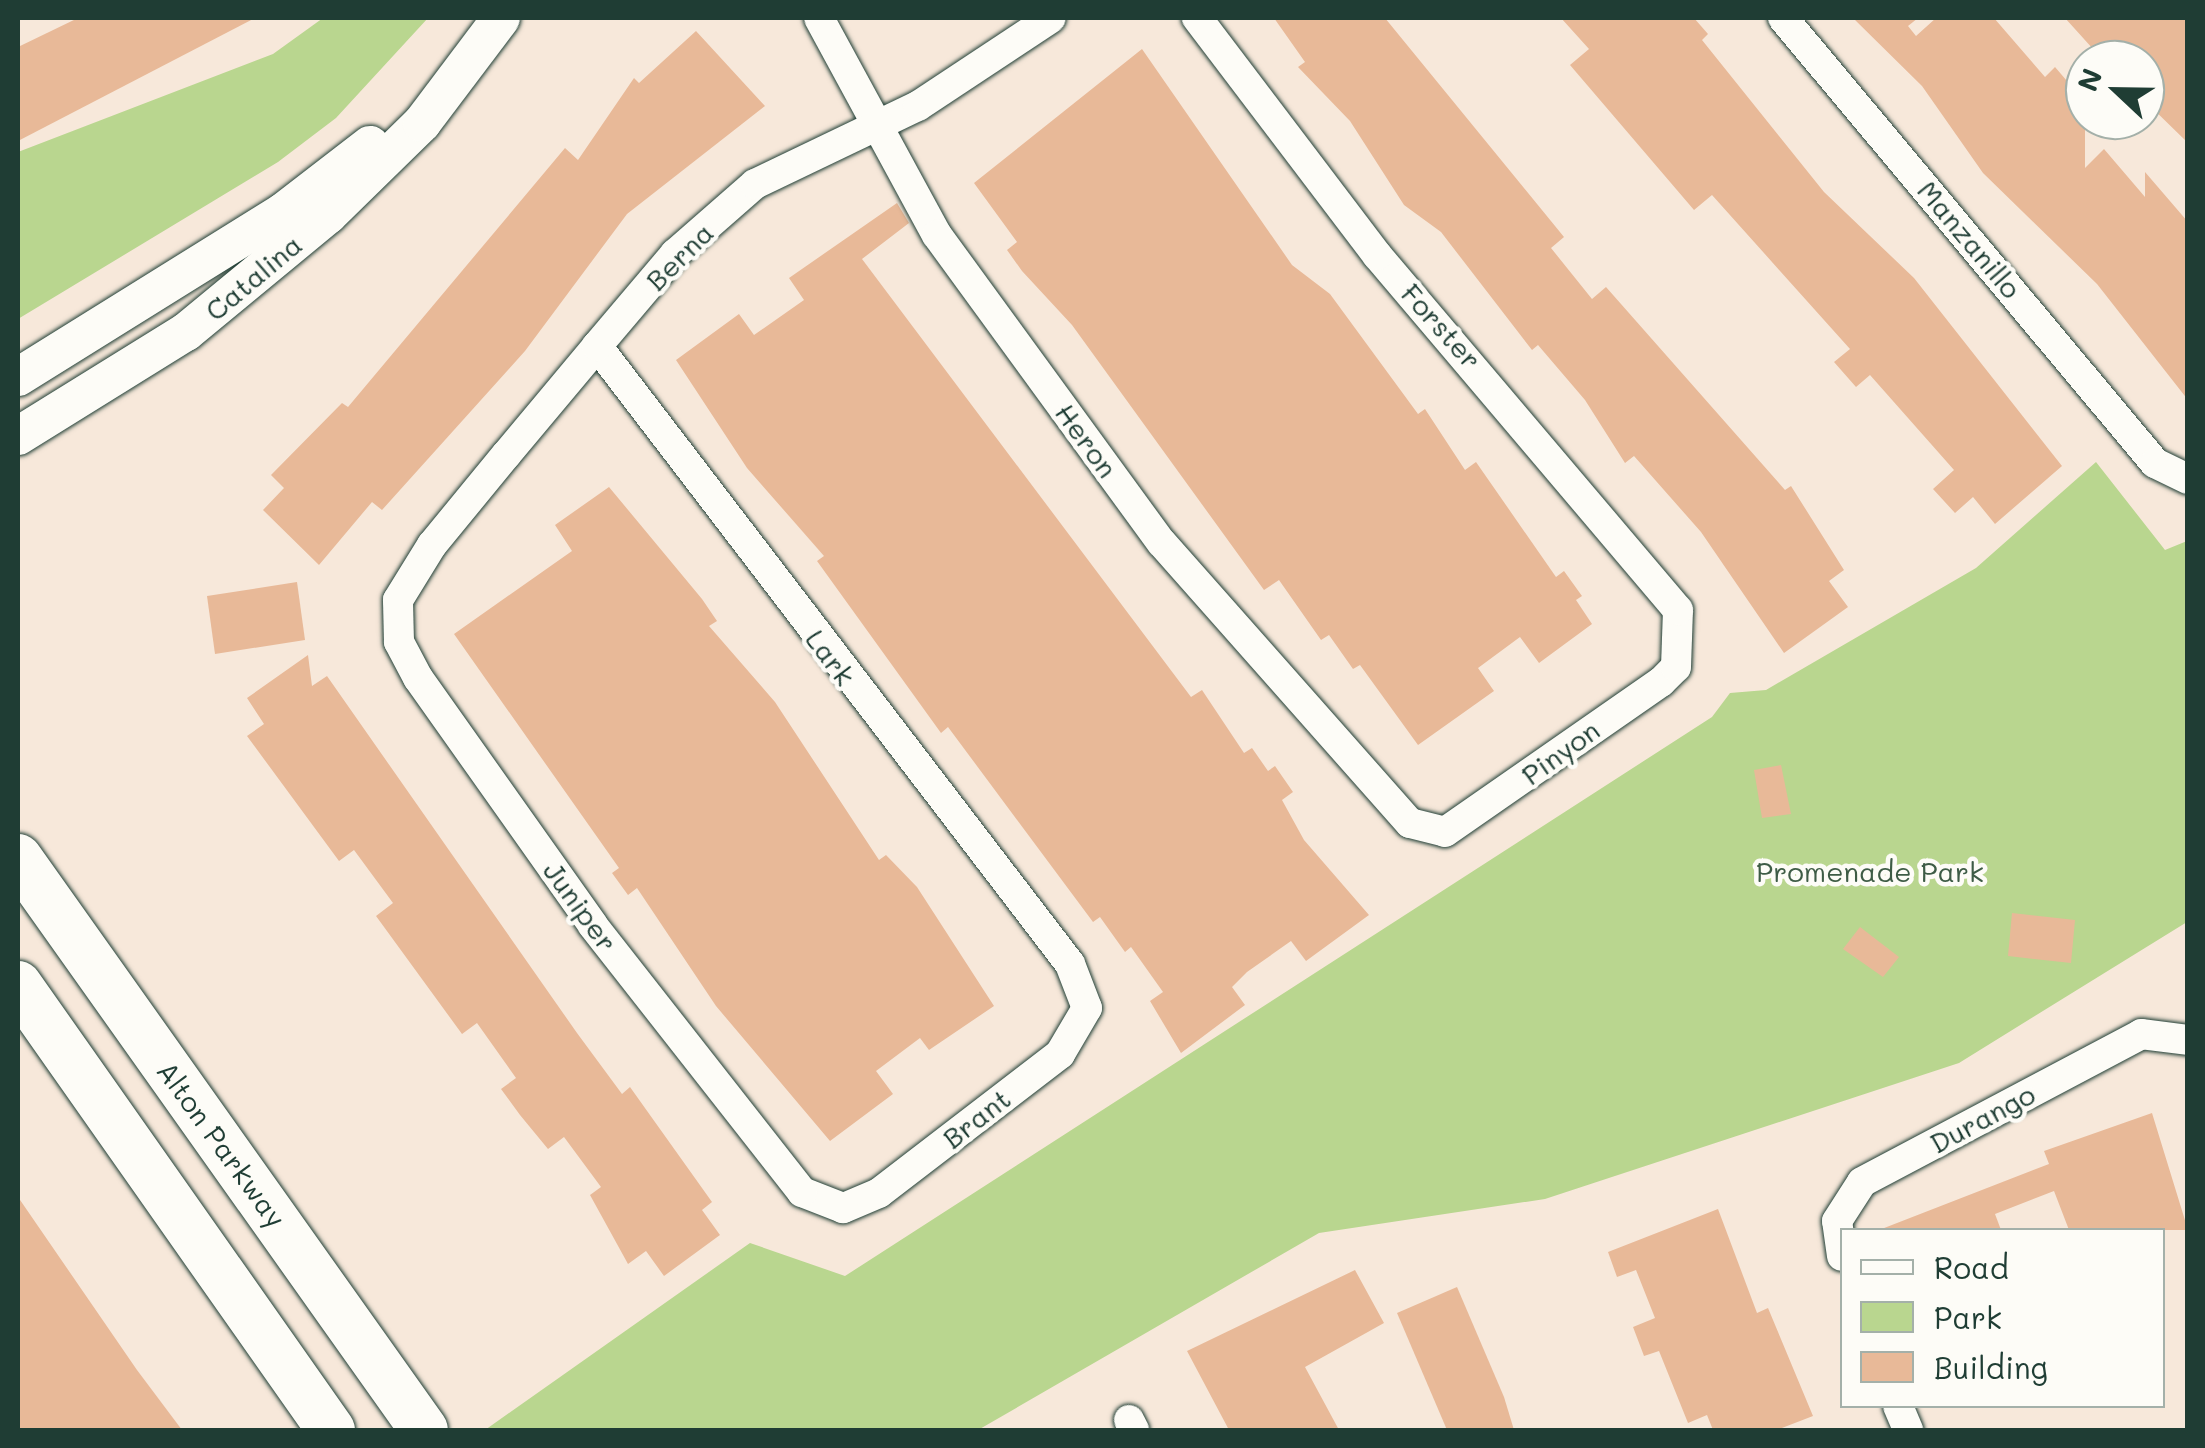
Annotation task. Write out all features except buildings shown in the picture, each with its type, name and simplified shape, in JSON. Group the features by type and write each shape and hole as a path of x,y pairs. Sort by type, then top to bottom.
{"main road":[{"name":"Alton Parkway","path":"18,858 424,1430"},
{"path":"18,985 331,1430"}],"street":[{"name":"Catalina","path":"18,436 186,332 256,276 381,166 501,18"},
{"name":"Heron","path":"820,18 937,235 1162,543 1410,823"},
{"name":"Berna","path":"398,600 432,545 675,254 755,184 877,127 996,60 1051,18"},
{"name":"Forster","path":"1196,18 1377,255 1662,586 1683,635"},
{"name":"Manzanillo","path":"1783,18 2155,463 2188,479"},
{"name":"Catalina","path":"18,378 284,212 452,76"},
{"name":"Lark","path":"598,346 1070,964"},
{"name":"Juniper","path":"398,600 399,642 418,678 593,925 802,1192"},
{"name":"Pinyon","path":"1410,823 1428,832 1461,824 1661,682 1676,667 1683,635"},
{"name":"Brant","path":"802,1192 843,1208 880,1193 1060,1054 1087,1008 1070,964"},
{"name":"Durango","path":"1840,1242 1837,1221 1862,1182 2141,1034 2183,1037"}],"green space":[{"path":"323,18 428,18 336,118 278,162 18,319 18,152 273,54"},
{"name":"Promenade Park","path":"2096,462 2165,550 2187,541 2187,922 1959,1063 1545,1199 1319,1233 978,1430 485,1430 750,1243 845,1276 1712,717 1730,693 1766,690 1976,568"}]}
